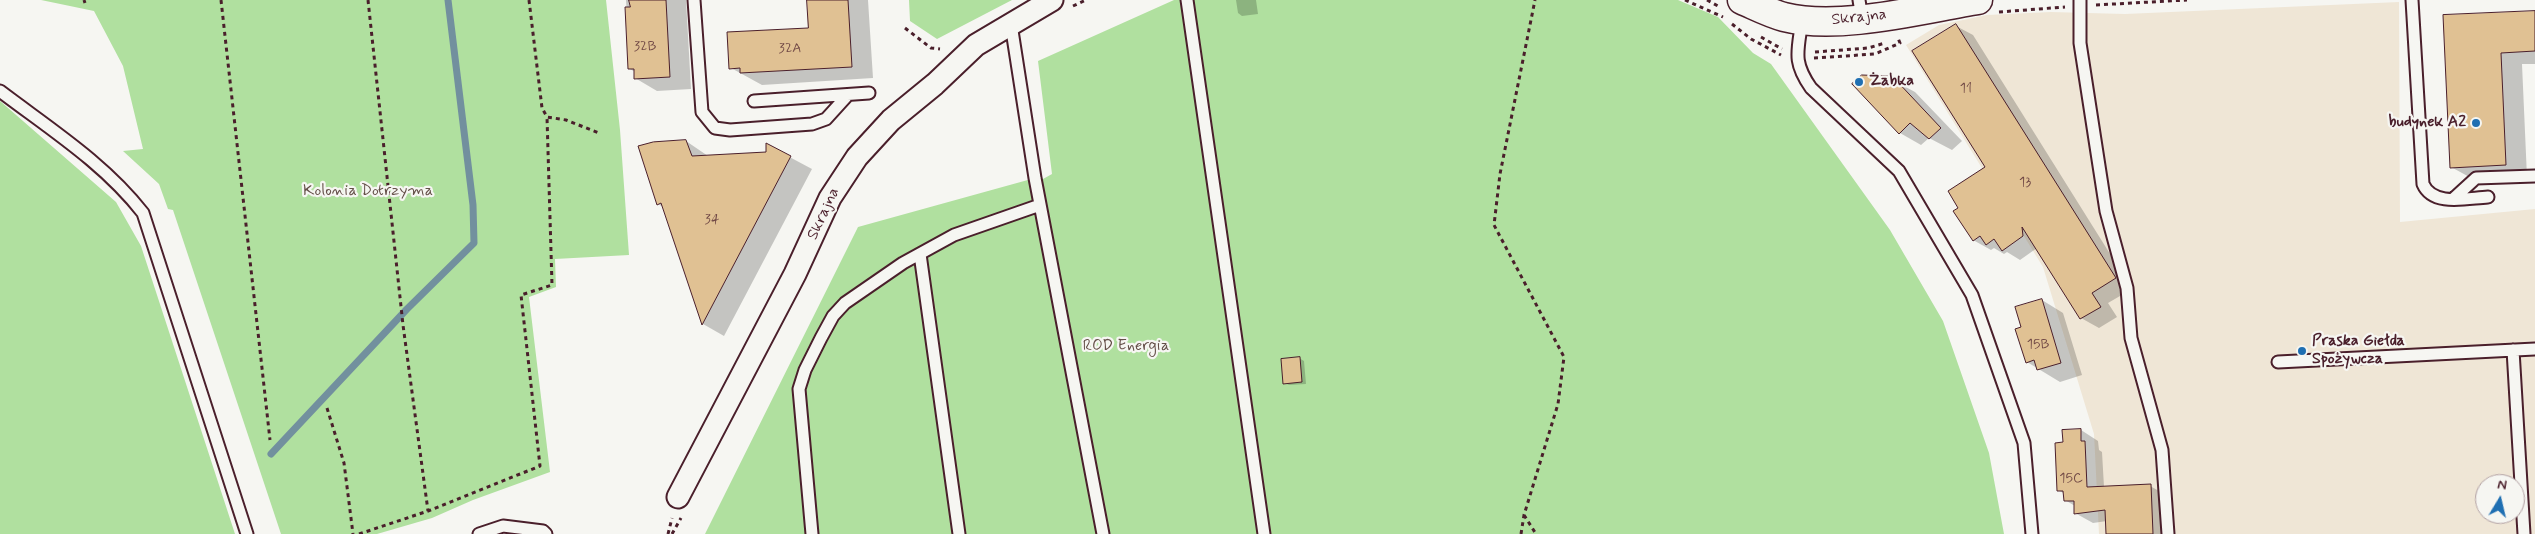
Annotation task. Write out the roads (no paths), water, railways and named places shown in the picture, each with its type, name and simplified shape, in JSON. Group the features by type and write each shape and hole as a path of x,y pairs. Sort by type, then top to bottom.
{"street":[{"name":"Skrajna","path":"678,497 795,274 842,176 891,120 935,84 976,45 1052,0"},
{"name":"Skrajna","path":"1742,0 1770,13 1802,20 1826,22 1860,9 1978,0"}],"lane":[{"path":"694,0 702,112 716,128 730,130 819,122 826,119 846,96"},
{"path":"1187,0 1264,534"},
{"path":"2080,0 2080,44 2106,211 2127,288 2131,338 2162,450 2168,534"},
{"path":"2412,0 2423,184 2427,192 2439,198 2488,197"},
{"path":"1802,20 1797,59 1802,75 1811,88 1899,171 1977,306 2024,443 2032,534"},
{"path":"1011,24 1040,205 1103,534"},
{"path":"0,90 97,164 126,191 143,213 246,534"},
{"path":"754,101 869,93"},
{"path":"2453,199 2476,178 2535,176"},
{"path":"812,534 799,389 805,370 833,316 845,303 920,254 954,235 1040,205"},
{"path":"920,254 959,534"},
{"path":"2278,362 2535,348"},
{"path":"2513,350 2524,534"},
{"path":"479,534 503,526 543,531 546,534"}],"waterway":[{"path":"271,454 407,309 474,243 473,205 448,0"}],"place":[{"name":"Żabka","path":"1859,82"},
{"name":"budynek A2","path":"2476,123"},
{"name":"Praska Giełda Spożywcza","path":"2302,351"}],"park label":[{"name":"Kolonia Dotrzyma","path":"368,192"},
{"name":"ROD Energia","path":"1126,347"}]}
